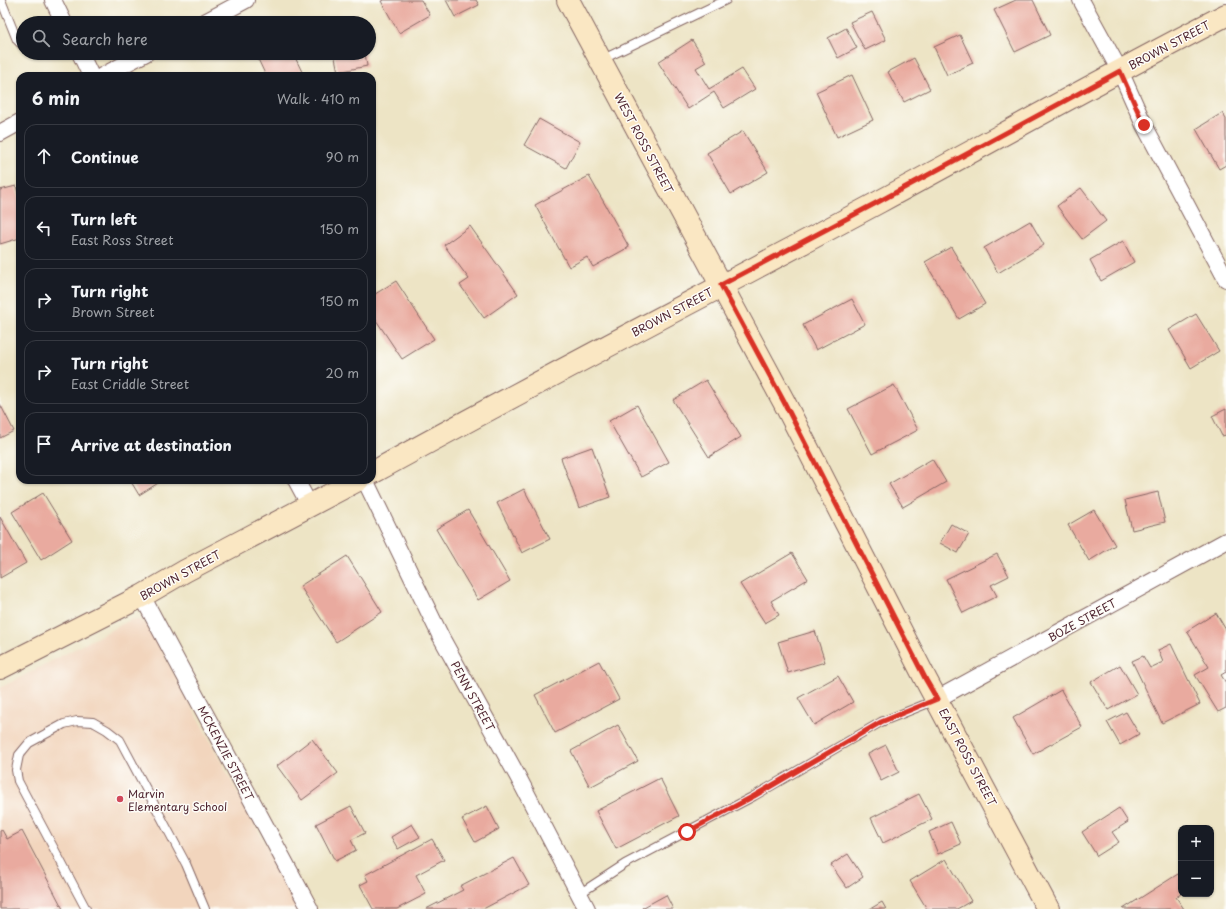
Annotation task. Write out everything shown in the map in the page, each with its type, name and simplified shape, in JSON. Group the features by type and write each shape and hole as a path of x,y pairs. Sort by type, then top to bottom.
{"main road":[{"name":"WEST ROSS STREET","path":"568,0 721,285"},
{"name":"BROWN STREET","path":"376,470 1226,15"},
{"name":"EAST ROSS STREET","path":"721,285 784,402 926,680 1048,909"},
{"name":"BROWN STREET","path":"0,668 142,596 185,571 351,484"}],"street":[{"path":"53,0 61,16"},
{"path":"216,16 246,0"},
{"path":"1081,0 1120,71 1144,125 1226,279"},
{"path":"83,60 89,72"},
{"path":"110,72 133,60"},
{"path":"0,133 16,124"},
{"path":"298,484 310,506"},
{"name":"PENN STREET","path":"367,484 441,637 518,777 587,909"},
{"name":"BOZE STREET","path":"937,699 1226,541"},
{"name":"MCKENZIE STREET","path":"142,596 310,909"}],"lane":[{"path":"0,0 16,38"},
{"path":"600,60 726,0"},
{"path":"579,894 625,864 754,796 881,722 937,699"},
{"path":"86,909 18,780 16,770 19,756 28,743 64,724 77,721 93,722 120,740 186,864 205,909"}],"shaded area":[{"name":"Marvin Elementary School","path":"132,619 140,620 148,625 300,909 0,909 0,688"}],"building":[{"path":"421,0 430,15 399,33 381,1"},
{"path":"446,0 476,0 479,5 455,17"},
{"path":"1016,0 1033,0 1050,35 1015,52 994,10"},
{"path":"872,12 886,40 865,50 850,22"},
{"path":"846,28 857,48 838,58 828,38"},
{"path":"960,35 973,63 947,75 934,47"},
{"path":"692,40 706,62 696,68 709,89 742,69 755,89 724,108 714,92 688,109 658,62"},
{"path":"914,58 930,89 904,102 888,72"},
{"path":"258,60 296,60 302,72 264,72"},
{"path":"335,60 366,60 367,66 338,72"},
{"path":"852,75 873,120 837,137 816,92"},
{"path":"1222,113 1226,119 1226,165 1219,169 1196,129"},
{"path":"539,119 580,142 566,168 524,145"},
{"path":"743,131 768,172 731,194 707,153"},
{"path":"589,176 629,247 593,267 587,257 569,267 535,205"},
{"path":"16,186 16,239 0,244 0,190"},
{"path":"1081,188 1106,221 1082,239 1057,206"},
{"path":"1030,221 1044,245 998,273 984,248"},
{"path":"470,226 518,294 484,318 460,285 469,279 444,245"},
{"path":"1123,241 1134,262 1101,281 1090,260"},
{"path":"951,247 985,304 959,319 925,262"},
{"path":"396,281 434,339 402,359 376,320 376,294"},
{"path":"852,299 865,324 816,350 803,325"},
{"path":"1196,314 1219,351 1191,368 1169,330"},
{"path":"706,380 741,437 709,457 673,400"},
{"path":"894,385 918,430 872,454 848,409"},
{"path":"0,404 14,431 0,438"},
{"path":"637,405 669,462 641,477 609,421"},
{"path":"1226,409 1226,435 1222,436 1212,416"},
{"path":"592,447 610,497 579,508 561,458"},
{"path":"932,459 946,482 903,507 889,484"},
{"path":"132,484 157,484 139,495"},
{"path":"524,489 550,539 522,553 497,503"},
{"path":"1158,492 1165,522 1132,530 1125,500"},
{"path":"43,493 72,540 41,560 12,512"},
{"path":"468,510 510,581 478,600 436,529"},
{"path":"1094,510 1115,545 1089,561 1068,525"},
{"path":"0,517 26,563 0,578"},
{"path":"951,524 969,534 958,553 940,543"},
{"path":"792,553 808,579 771,601 779,615 765,623 740,584"},
{"path":"997,554 1009,576 991,585 997,596 963,613 946,579"},
{"path":"347,556 382,612 336,642 300,586"},
{"path":"1216,613 1226,630 1226,672 1221,675 1226,683 1226,708 1218,712 1195,675 1209,667 1187,631"},
{"path":"815,631 825,662 788,673 778,642"},
{"path":"1171,644 1200,704 1162,723 1132,661 1143,656 1150,668 1163,662 1158,650"},
{"path":"599,661 619,699 555,733 535,695"},
{"path":"1120,665 1137,694 1108,710 1091,682"},
{"path":"838,676 853,702 814,725 798,698"},
{"path":"1061,690 1082,727 1033,754 1013,718"},
{"path":"1126,712 1139,734 1120,745 1107,722"},
{"path":"618,725 638,761 590,787 571,751"},
{"path":"312,739 338,773 302,800 277,766"},
{"path":"886,745 899,772 881,781 868,754"},
{"path":"660,778 679,816 616,849 596,811"},
{"path":"919,794 932,819 883,843 871,818"},
{"path":"351,806 365,833 351,840 356,850 335,861 316,824"},
{"path":"487,806 499,829 475,842 462,819"},
{"path":"1119,808 1128,822 1112,832 1119,842 1097,856 1082,832"},
{"path":"951,822 961,844 938,854 929,832"},
{"path":"412,824 420,837 398,849 391,837"},
{"path":"2,830 7,839 22,831 63,909 0,909 0,831"},
{"path":"432,839 444,860 416,875 426,894 397,909 373,909 360,885 368,881 365,875"},
{"path":"848,854 863,877 847,888 831,865"},
{"path":"514,858 529,885 483,909 426,909 463,890 460,886"},
{"path":"946,859 971,901 957,909 927,909 910,881"},
{"path":"1178,874 1178,896 1176,897 1184,909 1123,909"},
{"path":"666,895 673,909 642,909 642,908"},
{"path":"882,902 886,909 870,909"}],"place":[{"name":"Marvin Elementary School","path":"120,799"}],"route":[{"path":"687,832 754,796 881,722 937,699 784,402 721,285 1120,71 1144,125"}]}
